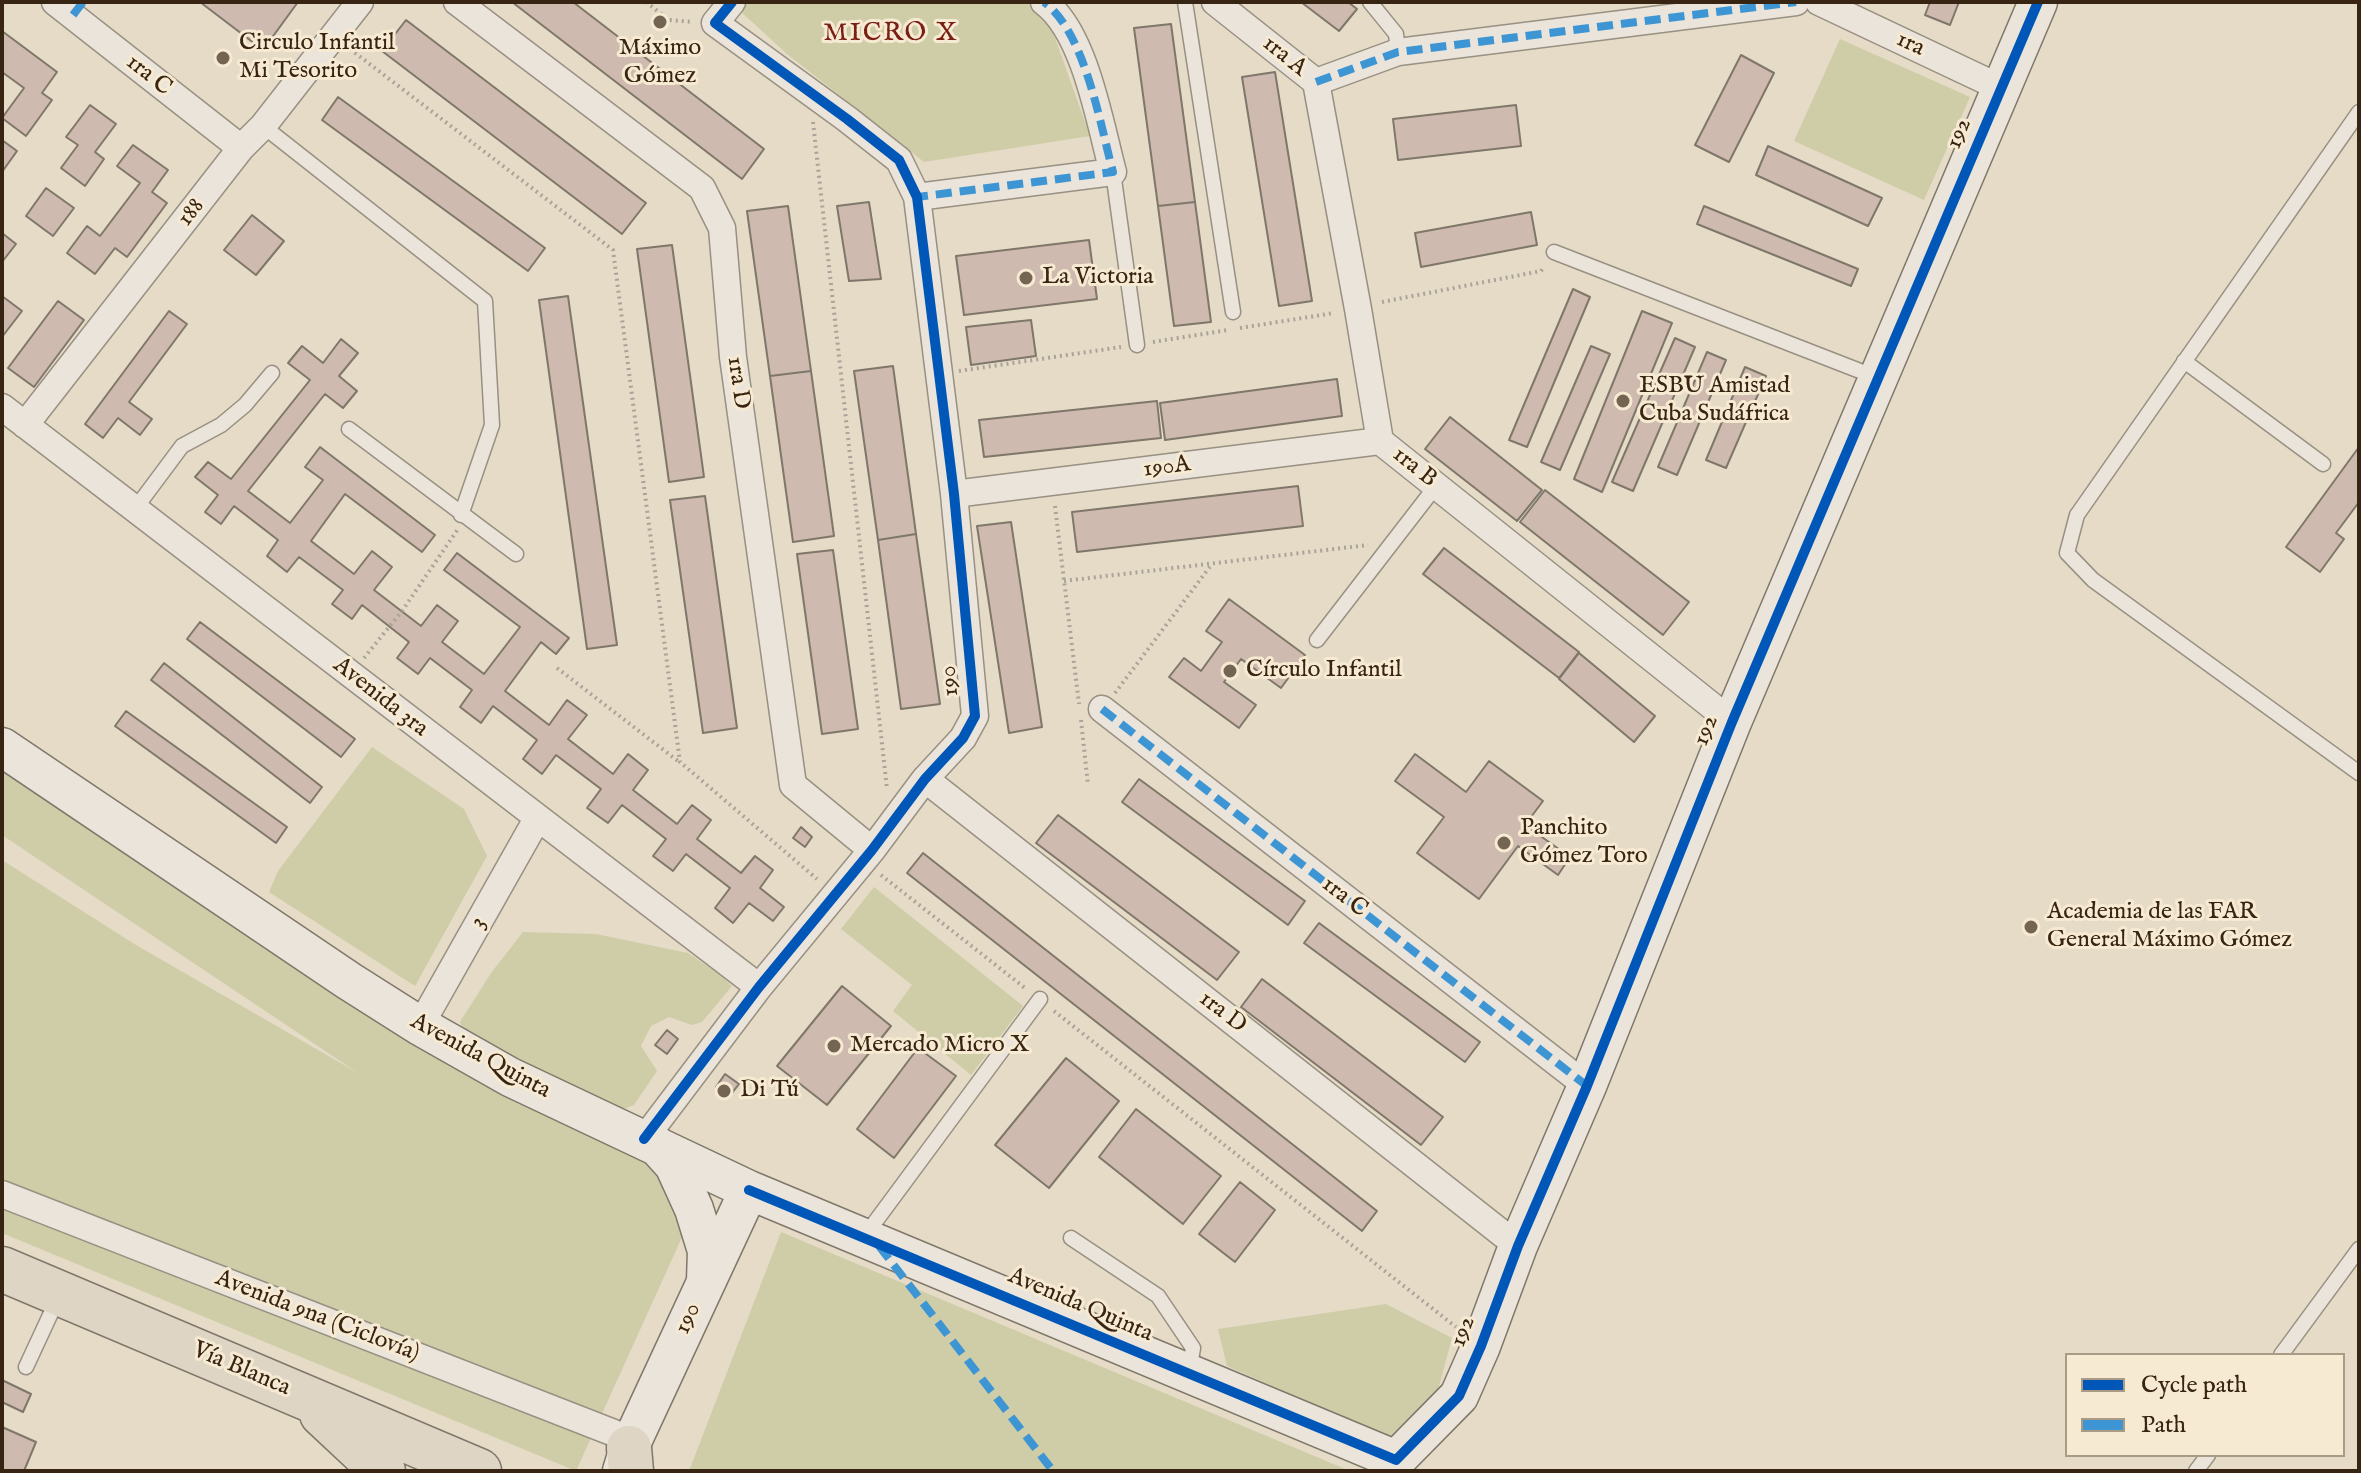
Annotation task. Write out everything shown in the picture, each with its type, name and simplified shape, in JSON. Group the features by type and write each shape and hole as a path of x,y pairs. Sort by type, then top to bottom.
{"highway":[{"name":"Vía Blanca","path":"2,1269 479,1471"},
{"path":"303,1396 383,1471"}],"street":[{"name":"188","path":"25,425 241,148 263,126 360,2"},
{"name":"1ra D","path":"457,2 702,188 722,228 733,357 793,785 868,856"},
{"path":"732,2 715,23 810,92"},
{"path":"917,197 1113,172 1081,55 1056,11 1044,2"},
{"name":"1ra A","path":"1215,2 1316,82"},
{"path":"1316,82 1398,52 1796,2"},
{"name":"1ra","path":"1819,2 2001,88"},
{"name":"192","path":"1402,1463 1459,1396 1481,1346 1518,1246 1587,1086 1732,722 2038,2"},
{"name":"1ra C","path":"70,6 241,148"},
{"name":"1ra B","path":"1316,82 1380,441 1732,722"},
{"name":"190","path":"650,1142 759,987 868,856 925,779 963,738 975,716 954,494 917,197 899,160 810,92"},
{"name":"Avenida 3ra","path":"2,407 759,987"},
{"name":"190A","path":"954,494 1380,441"},
{"name":"1ra C","path":"1087,711 1587,1086"},
{"name":"Avenida Quinta","path":"2,747 349,981 510,1077 749,1190 1402,1463"},
{"name":"1ra D","path":"925,779 1518,1246"},
{"name":"3","path":"420,1026 537,819"},
{"path":"650,1142 674,1165 694,1209 707,1251 706,1281"},
{"name":"190","path":"625,1460 749,1190"},
{"name":"Avenida 9na (Ciclovía)","path":"2,1194 625,1460"}],"lane":[{"path":"1185,2 1233,312"},
{"path":"1370,2 1396,34 1398,52"},
{"path":"2359,112 2353,133 2184,361 2077,515 2067,553 2093,580 2359,773"},
{"path":"263,126 485,301 492,425 461,515"},
{"path":"1113,172 1137,345"},
{"path":"1554,252 1878,378"},
{"path":"2184,361 2323,464"},
{"path":"135,509 182,446 221,425 245,405 272,373"},
{"path":"349,429 516,554"},
{"path":"1317,640 1436,486"},
{"path":"864,1237 1040,999"},
{"path":"1071,1238 1158,1296 1193,1348 1189,1374"},
{"path":"2282,1353 2359,1249"},
{"path":"26,1367 60,1294"}],"path":[{"path":"646,2 669,20 715,23"},
{"path":"332,36 613,250 680,762"},
{"path":"810,92 891,825"},
{"path":"938,374 1358,309 1391,298 1541,271 1554,252"},
{"path":"1053,482 1064,581 1087,711 1082,735 1088,785"},
{"path":"351,675 402,611 458,531 461,515"},
{"path":"1064,581 1392,542"},
{"path":"1082,735 1087,711 1212,564"},
{"path":"557,668 680,762 835,894"},
{"path":"868,856 1040,999 1481,1346"}],"green space":[{"path":"745,2 1026,2 1048,18 1090,136 924,162 787,54 739,10"},
{"path":"1840,39 1970,97 1924,200 1794,141"},
{"path":"372,747 464,809 487,856 415,986 269,892 278,871"},
{"path":"2,767 455,1067 652,1166 683,1235 576,1471 2,1233 2,860 136,945 358,1073 2,835"},
{"path":"874,887 1023,1006 971,1075 893,1011 912,985 841,929"},
{"path":"523,932 596,934 688,953 732,986 702,1022 692,1025 669,1017 651,1026 641,1046 657,1071 634,1105 618,1111 466,1038 460,1022 491,973"},
{"path":"781,1232 1350,1471 689,1471"},
{"path":"1386,1304 1452,1338 1438,1390 1389,1437 1227,1366 1218,1329"}],"building":[{"name":"Circulo Infantil Mi Tesorito","path":"200,2 298,2 263,50"},
{"path":"512,2 573,2 764,149 742,179"},
{"path":"1301,2 1348,2 1357,9 1339,31"},
{"path":"1930,2 1959,2 1950,25 1925,15"},
{"path":"406,20 646,203 622,234 382,51"},
{"path":"1171,24 1195,202 1158,206 1134,28"},
{"path":"2,31 57,72 42,93 52,100 26,136 2,118 24,88 2,72"},
{"path":"1741,55 1774,73 1729,162 1695,145"},
{"path":"1275,72 1312,301 1279,306 1242,77"},
{"path":"338,97 545,248 528,271 322,120"},
{"path":"90,105 116,124 95,152 104,159 85,186 61,168 78,145 66,137"},
{"path":"1516,105 1521,146 1398,160 1393,119"},
{"path":"2,140 17,151 2,172"},
{"path":"133,145 168,170 152,192 167,203 127,257 115,248 95,274 67,253 87,226 100,236 140,183 117,166"},
{"path":"1768,146 1882,198 1868,226 1756,175"},
{"path":"46,188 74,208 53,236 26,216"},
{"path":"869,202 881,279 849,281 837,206"},
{"path":"1195,202 1211,322 1174,326 1158,206"},
{"path":"788,206 811,371 770,376 747,211"},
{"path":"1704,206 1858,269 1851,286 1697,224"},
{"path":"1531,212 1537,245 1421,267 1415,233"},
{"path":"252,215 284,241 256,275 224,250"},
{"path":"2,233 16,244 2,262"},
{"name":"La Victoria","path":"1089,240 1097,299 964,315 956,256"},
{"path":"672,245 704,477 669,482 637,249"},
{"path":"1573,289 1590,297 1527,447 1509,440"},
{"path":"2,296 22,311 2,337"},
{"path":"568,296 617,645 587,649 539,300"},
{"path":"58,301 84,320 34,387 8,368"},
{"path":"169,311 187,324 129,402 152,419 140,435 118,418 103,438 85,424"},
{"name":"ESBU Amistad Cuba Sudáfrica","path":"1642,311 1672,323 1602,492 1574,479"},
{"path":"1031,320 1036,356 971,365 966,327"},
{"path":"1675,338 1695,347 1633,491 1612,482"},
{"path":"341,339 358,353 339,376 357,391 343,408 325,394 248,491 290,523 323,480 305,467 320,447 435,535 422,552 345,494 311,541 354,574 372,551 392,567 374,590 421,626 437,605 458,621 442,642 484,674 520,627 444,570 457,553 569,638 556,654 541,642 505,691 549,725 567,700 587,715 568,739 613,774 628,754 648,770 633,790 677,824 692,805 711,820 697,839 741,873 755,856 773,870 760,888 784,907 773,921 749,903 733,923 715,908 730,888 686,854 673,871 653,856 666,839 622,805 608,823 587,808 601,789 556,755 542,774 523,759 537,740 493,706 481,723 460,707 472,690 430,658 418,674 397,658 409,642 362,605 352,619 332,604 343,590 299,557 287,572 267,556 278,540 234,506 221,524 205,512 218,495 195,477 208,462 231,479 310,380 288,363 302,346 323,363"},
{"path":"1591,346 1610,354 1560,470 1541,462"},
{"path":"1707,352 1726,360 1677,475 1658,467"},
{"path":"893,366 916,534 878,540 854,371"},
{"path":"1745,367 1766,376 1726,468 1706,460"},
{"path":"811,371 834,536 793,542 770,376"},
{"path":"1337,379 1342,416 1165,440 1160,403"},
{"path":"1157,401 1161,438 984,457 979,420"},
{"path":"1450,417 1542,490 1517,521 1425,449"},
{"path":"2359,447 2359,502 2336,533 2344,539 2320,572 2286,547"},
{"path":"1298,486 1303,526 1077,552 1072,512"},
{"path":"1545,490 1689,602 1663,635 1520,522"},
{"path":"705,496 737,728 703,733 670,500"},
{"path":"1011,522 1042,727 1009,733 977,526"},
{"path":"916,534 940,704 901,709 878,540"},
{"path":"1444,548 1579,652 1559,678 1423,574"},
{"path":"833,550 858,729 822,734 797,554"},
{"path":"1229,599 1305,655 1281,688 1241,659 1224,682 1256,705 1239,728 1169,677 1184,658 1201,671 1222,642 1206,631"},
{"path":"200,622 355,739 341,757 187,639"},
{"path":"1579,653 1655,716 1634,742 1559,679"},
{"path":"164,663 322,787 310,803 151,680"},
{"path":"126,711 287,827 276,843 115,726"},
{"path":"1415,754 1466,792 1489,761 1543,801 1525,825 1570,857 1558,875 1518,846 1479,899 1417,853 1444,817 1395,781"},
{"path":"1139,779 1305,901 1288,925 1122,802"},
{"path":"1058,815 1239,952 1217,980 1036,843"},
{"path":"801,827 812,837 805,847 793,838"},
{"path":"923,853 1377,1211 1362,1231 907,873"},
{"path":"1319,923 1480,1042 1465,1062 1304,943"},
{"path":"1262,979 1443,1117 1421,1145 1241,1007"},
{"name":"Mercado Micro X","path":"842,986 891,1026 827,1105 777,1066"},
{"path":"667,1030 678,1039 667,1054 655,1045"},
{"path":"918,1048 956,1076 894,1158 857,1129"},
{"path":"1066,1058 1119,1101 1049,1188 995,1145"},
{"path":"725,1074 739,1084 729,1097 716,1087"},
{"path":"1136,1109 1221,1176 1183,1224 1099,1157"},
{"path":"1240,1182 1275,1210 1235,1262 1199,1234"},
{"path":"2,1380 31,1394 23,1412 2,1402"},
{"path":"2,1427 36,1442 24,1471 2,1471"}],"marked path":[{"path":"73,15 83,2"},
{"path":"914,193 917,197 1113,172 1080,56 1070,34 1044,2"},
{"path":"1316,82 1398,52 1796,2"},
{"path":"1102,709 1587,1086"},
{"path":"879,1246 1053,1471"}],"cycle path":[{"path":"644,1139 759,987 872,850 925,779 963,738 975,716 954,494 917,197 899,160 715,23 732,2"},
{"path":"749,1190 1396,1460 1459,1396 1732,722 2038,2"}],"place":[{"name":"Máximo Gómez","path":"660,22"},
{"name":"Circulo Infantil Mi Tesorito","path":"223,58"},
{"name":"La Victoria","path":"1026,278"},
{"name":"ESBU Amistad Cuba Sudáfrica","path":"1623,401"},
{"name":"Círculo Infantil","path":"1230,671"},
{"name":"Panchito Gómez Toro","path":"1504,843"},
{"name":"Academia de las FAR General Máximo Gómez","path":"2031,927"},
{"name":"Mercado Micro X","path":"834,1046"},
{"name":"Di Tú","path":"724,1091"}],"district":[{"name":"MICRO X","path":"891,35"}]}
